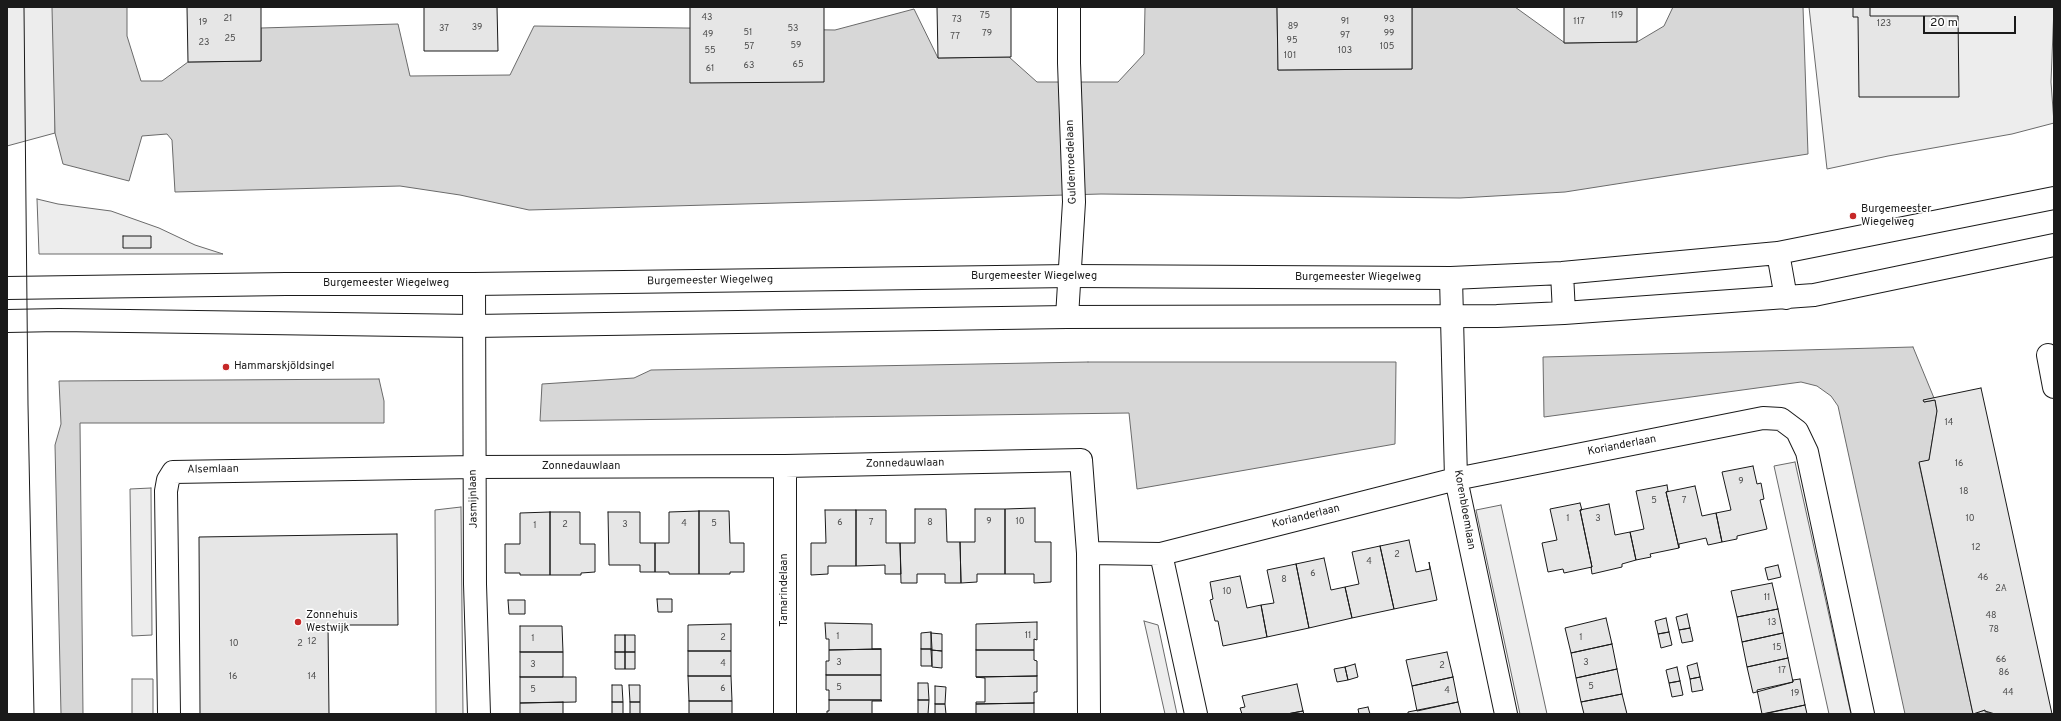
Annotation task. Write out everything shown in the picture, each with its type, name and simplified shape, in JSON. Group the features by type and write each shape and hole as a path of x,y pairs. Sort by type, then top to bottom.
{"street":[{"name":"Guldenroedelaan","path":"1067,317 1071,276 1074,202 1069,63 1069,7"},
{"name":"Burgemeester Wiegelweg","path":"7,288 286,284 474,284 1071,276 1451,278 1562,273 1778,253 2054,198"},
{"path":"7,321 59,320 474,326 1067,317 1564,313 1814,295 2054,245"},
{"path":"1778,253 1786,298"},
{"path":"1562,273 1564,313"},
{"name":"Korenbloemlaan","path":"1451,278 1456,479 1506,714"},
{"name":"Jasmijnlaan","path":"474,284 474,467 479,714"},
{"path":"2048,356 2054,387"},
{"name":"Korianderlaan","path":"1088,553 1161,554 1456,479 1763,418 1781,419 1797,430 1807,452 1863,714"},
{"name":"Zonnedauwlaan","path":"474,467 785,466 1081,460 1088,553 1089,714"},
{"name":"Tamarindelaan","path":"785,466 786,714"},
{"name":"Alsemlaan","path":"169,714 166,491 168,480 173,472 474,467"},
{"path":"1161,554 1196,714"}],"shaded area":[{"path":"7,7 56,7 55,133 7,146"},
{"path":"52,7 127,7 127,36 141,81 162,81 188,62 261,61 261,28 398,24 410,76 510,75 534,26 835,30 914,9 938,58 1009,57 1037,82 1118,82 1144,54 1145,7 1277,7 1278,70 1412,69 1412,7 1515,7 1565,43 1637,42 1664,26 1673,7 1803,7 1808,154 1565,192 1460,198 1101,194 529,210 460,195 400,186 175,192 172,140 167,134 142,136 129,181 63,164 55,133"},
{"path":"1809,7 2054,7 2051,82 2054,123 2012,134 1888,156 1827,169"},
{"path":"37,199 58,204 111,211 159,228 195,245 223,254 39,254"},
{"path":"1913,347 1934,398 1924,400 1924,402 1935,400 1937,411 1929,460 1919,463 1973,714 1905,714 1838,406 1831,396 1817,386 1801,382 1544,417 1543,357"},
{"path":"1088,362 1396,362 1395,444 1137,489 1129,413 540,421 542,384 634,378 651,370"},
{"path":"379,379 384,401 384,423 80,423 83,714 61,714 55,445 61,424 59,381"},
{"path":"1795,462 1851,714 1829,714 1774,466"},
{"path":"151,488 152,635 132,636 130,489"},
{"path":"1501,505 1547,714 1520,714 1476,510"},
{"path":"461,507 463,714 436,714 435,510"},
{"path":"1144,621 1158,625 1177,714 1165,714"},
{"path":"132,679 153,679 153,714 132,714"},
{"path":"1985,710 1985,712 1995,714 1973,714"}],"building":[{"path":"187,7 261,7 261,61 188,62"},
{"path":"424,7 497,7 498,51 424,51"},
{"path":"690,7 824,7 824,82 690,83"},
{"path":"937,7 1011,7 1011,57 938,58"},
{"path":"1277,7 1412,7 1412,69 1278,70"},
{"path":"1564,7 1637,7 1637,42 1564,43"},
{"path":"1853,7 1870,7 1870,16 1958,16 1959,97 1859,97 1858,17 1853,17"},
{"path":"123,236 151,236 151,248 123,248"},
{"path":"1981,388 2052,714 1995,714 1985,710 1973,714 1919,462 1929,460 1937,411 1935,400 1924,402 1923,400"},
{"path":"1753,466 1757,484 1761,483 1764,499 1760,500 1767,529 1737,536 1737,539 1722,542 1716,513 1731,510 1722,472"},
{"path":"1667,485 1668,491 1666,492 1679,548 1650,554 1651,557 1636,560 1630,532 1644,529 1636,491"},
{"path":"1695,486 1702,516 1716,513 1722,542 1708,545 1706,538 1679,544 1679,548 1666,492"},
{"path":"1580,503 1582,510 1580,510 1592,567 1564,573 1563,569 1548,572 1542,543 1557,540 1550,509"},
{"path":"1609,504 1615,535 1630,532 1636,560 1622,564 1622,567 1592,574 1592,567 1580,510"},
{"path":"1035,508 1035,542 1051,542 1051,582 1034,583 1034,574 1005,574 1005,509"},
{"path":"915,509 946,509 947,542 960,542 961,583 945,583 945,574 917,574 917,583 901,583 900,543 915,543"},
{"path":"975,509 1005,509 1005,574 977,574 977,582 961,583 960,542 975,542"},
{"path":"825,510 856,510 856,566 828,566 828,574 811,575 811,543 826,543"},
{"path":"856,510 886,510 886,543 900,543 901,574 885,574 885,565 856,566"},
{"path":"699,511 699,574 669,574 669,572 655,572 655,543 669,543 669,512"},
{"path":"699,511 729,511 730,543 744,543 744,572 730,572 730,574 699,574"},
{"path":"550,512 580,512 580,544 595,544 595,572 581,573 581,575 550,575"},
{"path":"550,512 550,575 520,575 520,573 505,573 505,544 520,544 520,513"},
{"path":"608,512 640,512 640,543 655,543 655,572 640,572 640,565 609,565"},
{"name":"Zonnehuis Westwijk","path":"397,534 398,625 328,625 329,714 200,714 199,537"},
{"path":"1409,540 1416,572 1430,569 1429,562 1437,600 1394,609 1380,546"},
{"path":"1380,546 1394,609 1352,618 1345,587 1359,584 1352,552"},
{"path":"1324,558 1331,590 1345,587 1352,618 1309,628 1296,564"},
{"path":"1296,564 1309,628 1267,637 1261,605 1274,603 1267,570"},
{"path":"1778,565 1781,577 1768,580 1765,568"},
{"path":"1240,576 1247,608 1261,605 1267,637 1223,646 1218,621 1215,621 1210,600 1213,599 1210,582"},
{"path":"1772,583 1778,609 1737,617 1731,591"},
{"path":"657,599 672,599 672,612 658,612"},
{"path":"508,600 525,600 525,614 509,614"},
{"path":"1778,609 1783,633 1742,642 1737,617"},
{"path":"1687,614 1690,628 1679,630 1676,617"},
{"path":"1606,618 1612,644 1571,653 1565,628"},
{"path":"1666,618 1669,632 1658,634 1655,621"},
{"path":"1037,622 1037,640 1034,639 1034,650 976,650 976,624"},
{"path":"825,623 872,624 872,649 881,649 829,650 829,639 826,639"},
{"path":"731,624 731,651 688,651 688,625"},
{"path":"520,626 562,626 563,652 520,652"},
{"path":"1690,628 1693,641 1682,643 1679,630"},
{"path":"931,632 932,649 921,649 921,633"},
{"path":"1669,632 1672,645 1661,648 1658,634"},
{"path":"931,633 942,634 942,651 931,650"},
{"path":"1783,633 1788,658 1747,667 1742,642"},
{"path":"615,635 625,635 625,652 615,652"},
{"path":"625,635 635,635 635,652 625,652"},
{"path":"1612,644 1617,669 1576,678 1571,653"},
{"path":"881,649 881,675 826,675 826,661 829,661 829,650"},
{"path":"921,649 932,649 932,666 921,666"},
{"path":"931,650 942,651 942,668 932,667"},
{"path":"976,650 1034,650 1034,660 1037,661 1037,676 976,677"},
{"path":"688,651 731,651 731,676 688,676"},
{"path":"520,652 563,652 563,677 520,677"},
{"path":"615,652 625,652 625,669 615,669"},
{"path":"625,652 635,652 635,669 625,669"},
{"path":"1447,652 1453,677 1412,686 1406,660"},
{"path":"1788,658 1793,682 1753,693 1747,667"},
{"path":"1697,663 1700,677 1690,679 1687,666"},
{"path":"1355,664 1358,677 1348,680 1345,667"},
{"path":"1345,667 1348,680 1337,682 1334,669"},
{"path":"1677,667 1680,681 1669,683 1666,670"},
{"path":"1617,669 1622,694 1581,702 1576,678"},
{"path":"826,675 881,675 881,700 829,700 829,690 826,690"},
{"path":"688,676 731,676 732,701 689,701"},
{"path":"1037,676 1037,692 1034,692 1034,703 976,704 976,702 985,702 985,678 976,677"},
{"path":"520,677 576,677 576,702 520,703"},
{"path":"1453,677 1458,702 1417,711 1412,686"},
{"path":"1700,677 1703,690 1692,692 1690,679"},
{"path":"1800,679 1805,705 1762,714 1757,690"},
{"path":"1680,681 1683,695 1672,697 1669,683"},
{"path":"918,683 928,683 929,700 918,700"},
{"path":"1297,684 1303,711 1287,714 1242,714 1240,708 1245,707 1242,696"},
{"path":"612,685 622,685 623,702 612,702"},
{"path":"629,685 640,685 640,702 630,702"},
{"path":"935,686 946,687 945,704 935,704"},
{"path":"1622,694 1627,714 1584,714 1581,702"},
{"path":"829,700 882,701 872,701 872,714 827,714 827,711 829,711"},
{"path":"918,700 929,700 928,714 918,714"},
{"path":"689,701 732,701 732,714 689,714"},
{"path":"563,702 563,714 520,714 520,703"},
{"path":"612,702 623,702 623,714 612,714"},
{"path":"630,702 640,702 640,714 630,714"},
{"path":"1458,702 1461,714 1408,714 1408,712"},
{"path":"1034,703 1034,714 976,714 976,704"},
{"path":"935,704 945,704 946,714 935,714"},
{"path":"1805,705 1807,714 1764,714"},
{"path":"1368,707 1370,714 1359,714 1358,709"},
{"path":"1303,711 1304,714 1287,714"}],"tram line":[{"path":"24,7 28,405 34,714"},
{"path":"7,123 7,248"}],"place":[{"name":"Burgemeester Wiegelweg","path":"1853,216"},
{"name":"Hammarskjöldsingel","path":"226,367"},
{"name":"Zonnehuis Westwijk","path":"298,622"}]}
